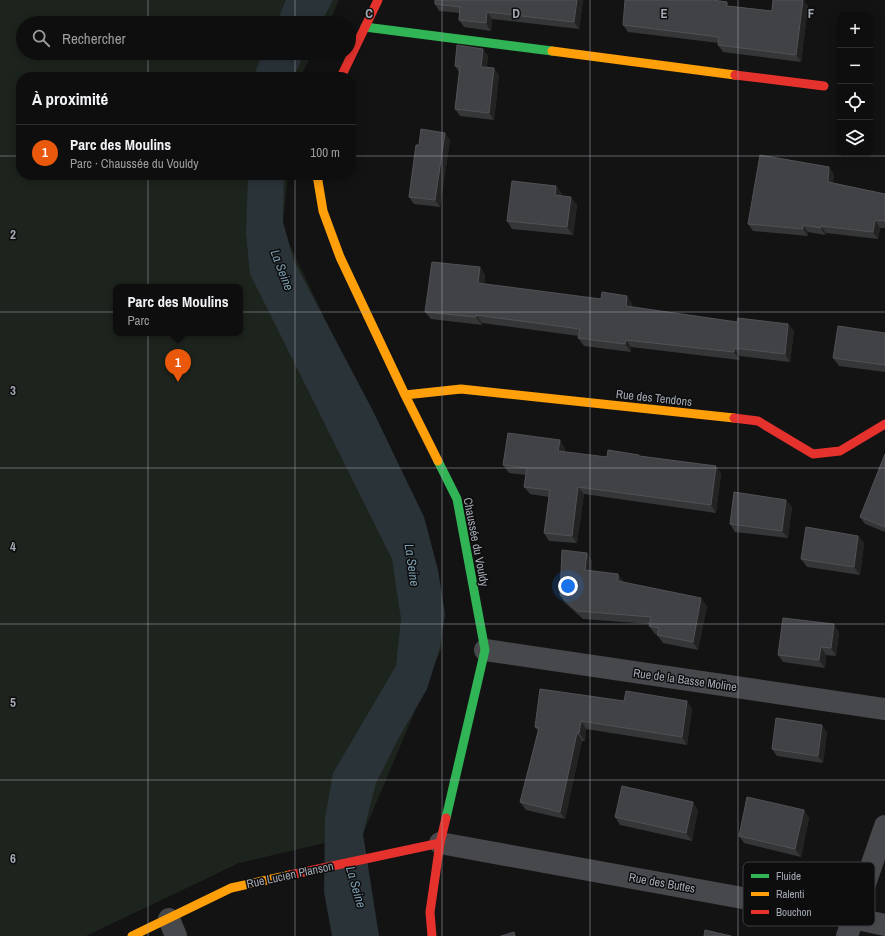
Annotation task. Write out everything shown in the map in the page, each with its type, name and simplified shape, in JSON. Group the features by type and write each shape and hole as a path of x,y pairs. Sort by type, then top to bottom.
{"street":[{"path":"356,46 378,0"},
{"path":"365,27 824,86"},
{"path":"343,72 349,60"},
{"name":"Chaussée du Vouldy","path":"318,180 323,211 340,257 405,395 457,499 485,650 440,843 430,912 432,936"},
{"name":"Rue des Tendons","path":"405,395 461,389 758,421 812,454 840,451 885,424"},
{"name":"Rue de la Basse Moline","path":"485,650 885,709"},
{"path":"873,862 885,826"},
{"name":"Rue Lucien Planson","path":"132,936 172,927 231,888 440,843"},
{"name":"Rue des Buttes","path":"440,843 743,905"},
{"name":"Rue des Buttes","path":"875,926 885,925"},
{"name":"Rue des Buttes","path":"850,927 868,926"}],"shaded area":[{"path":"0,0 339,0 332,16 16,16 16,60 309,60 303,72 16,72 16,180 287,180 282,229 429,536 443,645 363,834 239,863 86,936 0,936"}],"water":[{"path":"286,0 333,0 325,16 279,16"},
{"path":"260,60 302,60 296,72 255,72"},
{"name":"La Seine","path":"248,180 284,180 283,222 294,261 373,411 424,517 438,570 445,614 440,647 427,689 397,741 376,783 363,834 379,936 332,936 324,892 325,818 333,773 396,666 401,619 392,559 250,274 246,233"}],"building":[{"path":"435,0 577,0 574,22 487,12 486,23 459,20 460,7 435,4"},
{"path":"625,0 713,0 727,2 727,6 772,11 773,0 803,0 796,55 718,45 719,37 623,25"},
{"path":"457,45 483,49 481,67 494,68 489,113 455,109 460,66 455,66"},
{"path":"421,129 445,133 435,200 409,197 416,145 419,145"},
{"path":"760,155 829,167 828,182 885,194 885,221 875,220 873,232 821,226 821,228 803,225 803,229 748,224"},
{"path":"512,181 556,186 555,195 571,197 567,227 507,221"},
{"path":"432,262 480,267 478,283 601,299 602,292 627,296 626,306 737,322 738,318 788,324 785,354 734,348 734,352 626,340 625,344 578,338 580,329 476,315 476,317 425,312"},
{"path":"838,326 885,333 885,365 833,358"},
{"path":"508,433 560,440 558,451 607,457 608,450 639,456 716,466 711,505 578,487 572,536 544,533 550,490 524,487 527,468 503,465"},
{"path":"885,454 885,527 860,517"},
{"path":"734,492 786,500 782,531 730,524"},
{"path":"806,527 858,536 854,567 801,559"},
{"path":"562,550 587,553 585,570 618,574 618,581 701,598 693,642 657,635 659,628 649,626 651,617 577,611 560,595"},
{"path":"783,618 834,624 831,648 821,647 819,660 778,655"},
{"path":"540,689 624,701 626,691 687,701 682,737 581,721 560,812 520,802 539,728 535,727"},
{"path":"776,718 822,725 818,756 772,749"},
{"path":"622,786 693,802 686,833 615,817"},
{"path":"747,797 804,810 795,849 739,836"},
{"path":"705,930 731,936 704,936"},
{"path":"514,932 515,936 501,936"}],"traffic: fast":[{"path":"365,27 552,51"},
{"path":"438,461 457,499 485,650 446,818"}],"traffic: slow":[{"path":"552,51 735,75"},
{"path":"318,180 323,211 340,257 438,461"},
{"path":"405,395 461,389 734,418"},
{"path":"132,936 231,888 290,875"}],"traffic: jam":[{"path":"356,46 378,0"},
{"path":"343,72 349,60"},
{"path":"735,75 824,86"},
{"path":"734,418 758,421 813,454 840,451 885,424"},
{"path":"432,936 430,912 440,843 446,818"},
{"path":"290,875 440,843"}],"place":[{"name":"Parc des Moulins","path":"178,382"}]}
